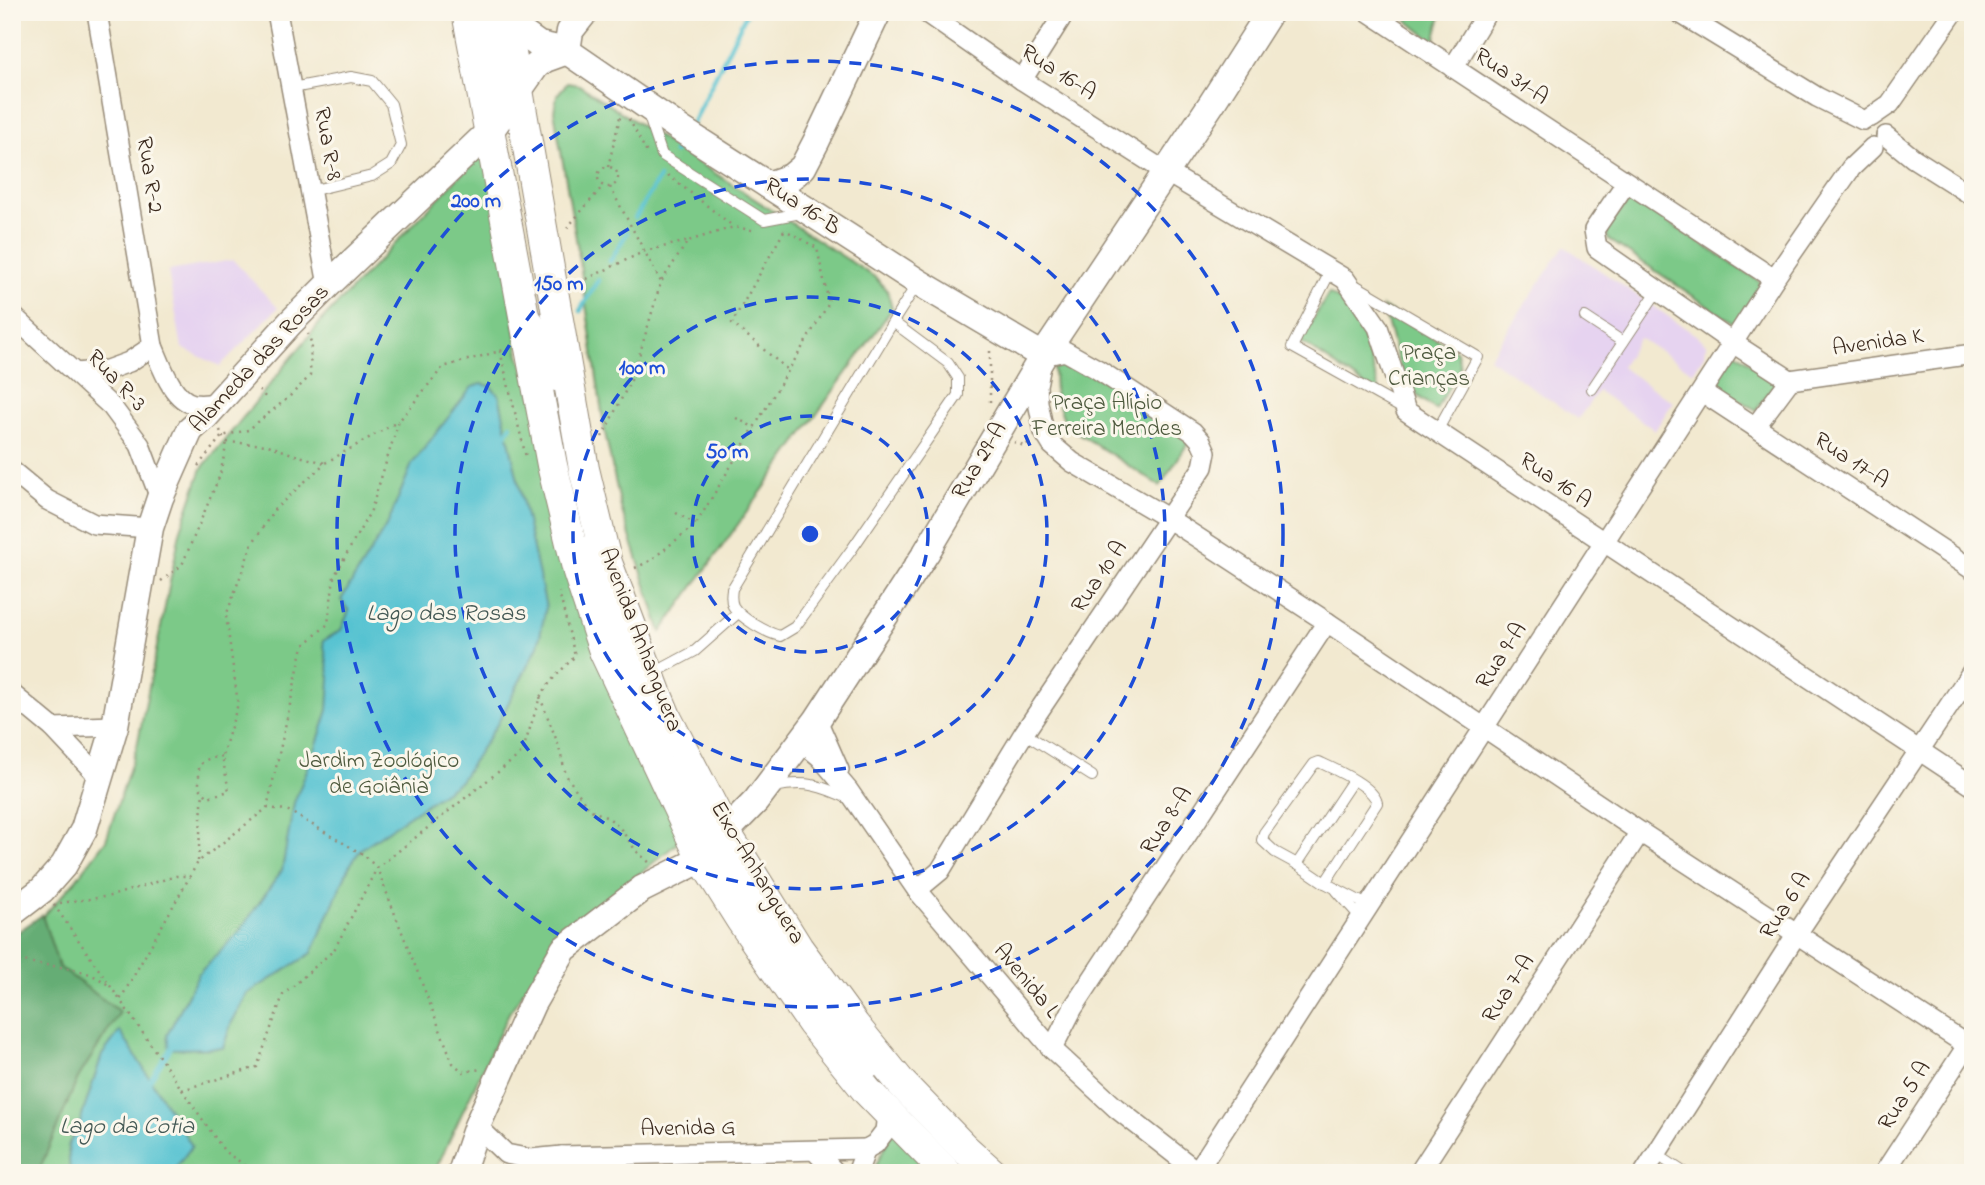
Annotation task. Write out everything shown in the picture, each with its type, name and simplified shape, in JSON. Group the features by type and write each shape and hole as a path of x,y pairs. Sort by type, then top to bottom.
{"main road":[{"name":"Avenida Anhanguera","path":"467,12 505,118 553,295 584,469 606,560 747,929 804,1012 891,1123 947,1173"},
{"name":"Avenida Anhanguera","path":"498,15 525,344 575,559 604,651 713,845 798,948 855,1026 902,1084 992,1173"}],"street":[{"name":"Rua R-2","path":"97,12 153,346 168,381 178,395 192,404 217,412"},
{"name":"Rua R-8","path":"277,12 328,285"},
{"path":"505,118 536,66 545,59 567,51 570,31 585,12"},
{"path":"768,185 791,177 803,167 878,12"},
{"name":"Rua 16-A","path":"925,12 1022,80 1166,172"},
{"path":"1022,80 1065,12"},
{"name":"Rua 29-A","path":"713,845 764,790 817,720 926,553 1042,356 1270,12"},
{"name":"Rua 31-A","path":"1369,12 1774,279"},
{"path":"1453,68 1487,12"},
{"path":"1873,134 1890,104 1954,12"},
{"name":"Rua 16-B","path":"498,15 539,45 567,51 634,106 768,185 918,282 1042,356"},
{"path":"1691,15 1973,196"},
{"name":"Alameda das Rosas","path":"12,913 42,890 64,865 84,829 116,726 150,528 190,430 217,412 328,285 505,118"},
{"name":"Rua 9-A","path":"1197,1172 1774,279 1873,134"},
{"path":"1166,172 1338,275 1378,327 1406,411"},
{"path":"1626,183 1594,230 1597,248 1790,380 1755,427"},
{"name":"Rua R-3","path":"12,315 112,407 140,445 160,498"},
{"path":"76,373 107,370 129,362 153,346"},
{"name":"Rua 10 A","path":"917,890 940,871 1024,733 1203,467 1206,452 1193,432 1065,351 1042,356"},
{"name":"Avenida K","path":"1790,380 1973,354"},
{"path":"1042,356 1037,385 1044,432 1052,446 1072,463 1168,519 1327,622 1640,832 1970,1047"},
{"name":"Rua 17-A","path":"1702,392 1973,570"},
{"name":"Rua 16 A","path":"1406,411 1973,786"},
{"path":"12,471 47,500 93,524 150,528"},
{"name":"Rua 8-A","path":"1052,1049 1073,1008 1327,622"},
{"name":"Rua 6 A","path":"1644,1173 1796,935 1973,670"},
{"path":"12,694 53,728 100,778"},
{"name":"Avenida L","path":"817,720 853,796"},
{"path":"53,728 116,726"},
{"name":"Avenida L","path":"801,741 820,757 853,796 917,890 1052,1049 1116,1108 1197,1172"},
{"name":"Rua 7-A","path":"1419,1173 1640,832"},
{"path":"461,1173 477,1126 532,1004 564,950 642,889 690,864 713,845"},
{"name":"Rua 5 A","path":"1884,1173 1970,1047"},
{"path":"857,1173 866,1149 875,1144 891,1123"},
{"name":"Avenida G","path":"477,1126 506,1154 559,1164 866,1149"},
{"path":"815,1151 836,1173"}],"lane":[{"path":"292,88 351,77 372,81 391,104 401,145 391,164 372,176 310,191"},
{"path":"634,106 662,155 764,220 808,211"},
{"path":"517,145 544,297 525,344"},
{"path":"506,160 530,300 525,344 557,398"},
{"path":"1406,411 1292,347 1338,275 1478,357 1437,431"},
{"path":"893,322 948,363 958,378 958,395 795,627 780,636 770,634 737,612 731,603 732,589 893,322 918,282"},
{"path":"1592,389 1659,290"},
{"path":"1585,317 1623,342"},
{"path":"583,534 613,629 646,705"},
{"path":"650,676 695,651 737,612"},
{"path":"1024,733 1092,776"},
{"name":"Eixo-Anhanguera","path":"668,752 713,845 752,910 832,1023 883,1083"},
{"path":"1329,885 1377,803 1373,793 1319,762 1314,764 1264,833 1262,840 1275,852 1329,885 1365,912"},
{"path":"1297,864 1353,780"},
{"path":"764,790 807,783 853,796"},
{"path":"1656,1154 1685,1173"}],"path":[{"path":"608,167 634,106"},
{"path":"608,167 618,174 616,184 610,187 603,186 598,181 601,169 608,167"},
{"path":"561,235 603,186"},
{"path":"610,187 661,282"},
{"path":"553,295 645,251 734,227 764,231"},
{"path":"628,571 650,561 696,524 829,303 817,248 788,231 774,231"},
{"path":"784,231 732,323 789,371"},
{"path":"603,437 633,376 661,282 688,241"},
{"path":"195,470 222,436 248,429 288,398 310,376 311,342 307,331"},
{"path":"222,756 208,759 199,765 199,787 208,797 229,791 222,756 238,704 226,616 252,544 274,510 325,463 399,421 443,367 525,344 526,457"},
{"path":"990,348 990,402"},
{"path":"217,412 222,436 227,442 268,444 325,463"},
{"path":"736,418 755,428"},
{"path":"120,1000 198,862 267,808 303,646 328,624 334,577 371,510 399,421"},
{"path":"996,433 1024,446 1044,432"},
{"path":"163,569 161,581 182,565 220,475 227,442"},
{"path":"676,513 696,524"},
{"path":"182,1090 257,1067 283,995 334,950 377,868 522,753 540,697 575,656 559,590"},
{"path":"540,697 558,744 566,775 589,809 610,819 636,851 655,867"},
{"path":"198,862 203,791"},
{"path":"267,808 288,810 364,855 377,868 453,1063 463,1072 505,1065"},
{"path":"190,876 176,876 111,896 53,904 225,1152 257,1173"},
{"path":"12,957 98,976 111,988"}],"shaded area":[{"path":"1564,246 1706,344 1705,354 1693,372 1639,338 1621,367 1673,402 1655,430 1598,391 1578,419 1489,358"},
{"path":"233,260 278,308 220,366 182,348 168,271"}],"green space":[{"path":"1397,12 1442,12 1434,42"},
{"path":"567,83 579,85 876,278 888,292 892,309 661,632 621,508 605,433 554,111 557,95"},
{"name":"Jardim Zoológico de Goiânia","path":"489,145 519,354 680,841 562,937 509,1013 434,1173 12,1173 28,933 75,881 106,840 137,746 180,532 202,468 323,319"},
{"path":"1631,198 1762,283 1735,324 1608,239 1606,230"},
{"name":"Praça Crianças","path":"1329,293 1357,312 1381,396 1300,341"},
{"name":"Praça Crianças","path":"1383,307 1457,352 1460,367 1436,410 1405,386"},
{"path":"1734,351 1777,382 1756,410 1713,384"},
{"name":"Praça Alípio Ferreira Mendes","path":"1065,352 1192,437 1160,486 1066,425 1055,395 1054,370"},
{"path":"42,915 59,967 120,1012 78,1078 38,1173 12,1173 12,936"},
{"path":"894,1128 944,1173 872,1173"}],"water":[{"name":"Lago das Rosas","path":"482,384 490,386 499,395 546,607 538,646 498,723 460,781 361,849 349,867 312,953 247,994 231,1024 223,1048 169,1049 167,1035 199,973 239,932 282,870 294,803 328,710 330,678 323,641 341,630 349,611 341,600 388,523 412,464 472,387"},
{"name":"Lago da Cotia","path":"120,1031 192,1146 172,1173 70,1173 68,1145 78,1128 102,1055"}],"waterway":[{"path":"692,124 747,12"},
{"path":"674,153 680,144"},
{"path":"635,218 659,178"},
{"path":"610,261 627,233"},
{"path":"580,311 598,280"},
{"path":"506,435 511,425"},
{"path":"150,1080 172,1046"}]}
